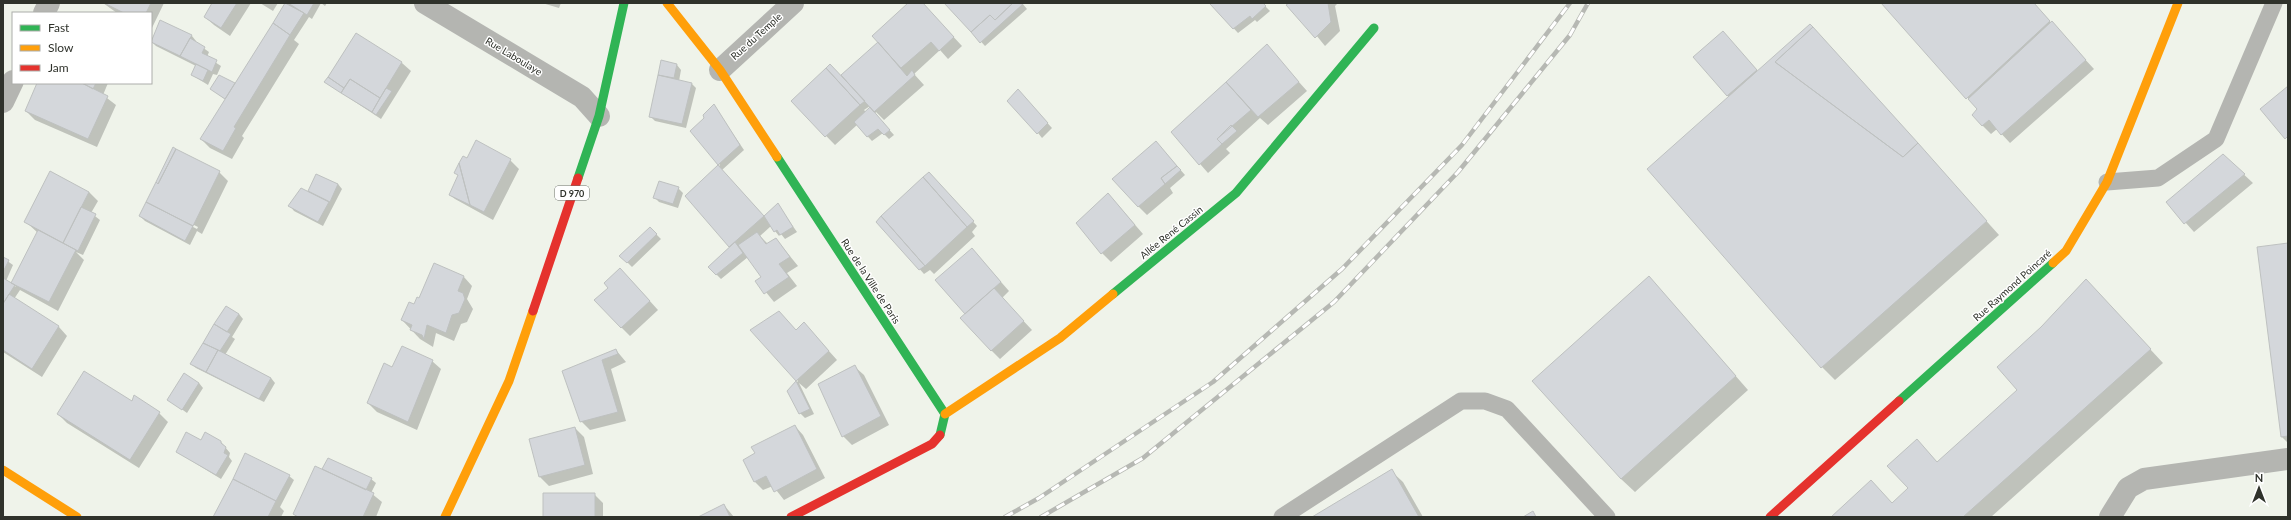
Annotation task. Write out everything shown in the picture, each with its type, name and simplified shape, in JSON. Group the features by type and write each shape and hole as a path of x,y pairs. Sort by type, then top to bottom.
{"street":[{"path":"44,12 49,3"},
{"name":"Rue Laboulaye","path":"425,3 582,97 599,116"},
{"name":"D 970","path":"445,517 509,381 599,116 624,3"},
{"name":"Rue de la Ville de Paris","path":"668,3 720,70 945,414"},
{"name":"Rue du Temple","path":"720,70 793,3"},
{"name":"Rue Raymond Poincaré","path":"1770,517 2066,251 2107,182 2178,3"},
{"name":"Allée René Cassin","path":"945,414 1060,338 1236,193 1374,28"},
{"path":"3,102 12,83"},
{"path":"791,517 932,444 939,438 945,414"},
{"path":"2110,517 2128,488 2144,479 2288,459"},
{"path":"3,470 77,517"}],"lane":[{"path":"2107,182 2158,178 2216,139 2274,3"},
{"path":"1282,517 1461,401 1485,401 1507,409 1607,517"}],"building":[{"path":"104,3 151,3 146,12 122,12"},
{"path":"212,3 237,3 221,28 204,17"},
{"path":"285,3 304,13 290,35 273,23"},
{"path":"288,3 314,3 307,15"},
{"path":"908,3 923,3 954,37 939,51 931,42 901,68 872,36"},
{"path":"944,3 1013,3 995,20 990,15 971,32"},
{"path":"1013,3 1023,4 980,43 971,32 990,15 995,20"},
{"path":"1263,3 1266,6 1252,19 1250,16 1233,29 1210,4"},
{"path":"1289,3 1328,3 1331,22 1315,38 1286,5"},
{"path":"1881,3 2034,3 2050,21 1966,99"},
{"path":"160,20 192,35 180,56 152,42"},
{"path":"2052,21 2086,60 2001,135 1989,120 1982,126 1972,115 1977,109 1968,99"},
{"path":"273,23 290,35 234,127 236,128 223,151 200,139"},
{"path":"1810,24 1813,27 1775,62 1903,157 1918,143 1987,221 1821,368 1647,169"},
{"path":"1813,27 1918,143 1903,157 1775,62"},
{"path":"1723,31 1757,70 1727,96 1693,57"},
{"path":"356,33 402,62 380,98 350,79 344,88 328,77"},
{"path":"190,38 205,47 202,53 217,60 212,72 180,56"},
{"path":"878,42 907,76 912,70 915,75 874,112 841,75"},
{"path":"1267,44 1299,82 1258,117 1226,82"},
{"path":"661,60 677,64 674,78 658,75"},
{"path":"196,64 208,70 203,81 191,75"},
{"path":"830,64 865,101 860,105 826,68"},
{"path":"826,68 860,105 825,137 791,101"},
{"path":"219,75 235,83 225,99 210,89"},
{"path":"658,75 692,83 682,124 649,117"},
{"path":"328,77 344,88 341,93 324,82"},
{"path":"350,79 380,98 372,112 341,93"},
{"path":"1226,82 1251,110 1217,139 1222,144 1199,165 1171,132"},
{"path":"37,84 84,84 108,96 88,139 25,111"},
{"path":"84,84 96,84 93,89"},
{"path":"2288,86 2288,136 2285,139 2260,109"},
{"path":"386,88 392,91 376,115 372,112"},
{"path":"1018,89 1048,123 1037,134 1007,101"},
{"path":"714,104 740,145 718,165 690,131 704,118 703,115"},
{"path":"870,107 890,130 884,135 878,129 867,137 854,122"},
{"path":"1231,125 1237,131 1222,144 1217,139"},
{"path":"476,140 511,159 484,212 470,205 459,163 463,156 467,158"},
{"path":"1156,141 1177,166 1161,178 1165,184 1138,207 1112,179"},
{"path":"173,147 176,149 158,184 156,182"},
{"path":"176,149 220,171 193,226 146,202 156,182 158,184"},
{"path":"2223,154 2245,174 2184,224 2166,202"},
{"path":"459,163 470,205 449,195 458,175 454,173"},
{"path":"718,165 764,216 729,247 685,196"},
{"path":"1177,166 1181,170 1165,184 1161,178"},
{"path":"50,171 89,192 63,243 24,222"},
{"path":"929,172 974,221 967,227 923,177"},
{"path":"316,174 338,184 330,202 308,191"},
{"path":"923,177 967,227 925,266 881,216"},
{"path":"659,181 679,187 673,204 653,198"},
{"path":"301,188 329,202 318,222 288,206"},
{"path":"1108,193 1135,225 1101,254 1076,223"},
{"path":"146,202 193,226 185,241 139,216"},
{"path":"778,203 793,227 780,235 777,230 774,232 764,216"},
{"path":"81,207 96,214 78,251 63,243"},
{"path":"881,216 925,266 919,270 876,222"},
{"path":"650,227 657,234 627,263 619,256"},
{"path":"38,230 76,250 49,302 11,283"},
{"path":"757,232 766,244 776,238 790,257 779,264 789,277 764,294 755,281 761,277 738,245"},
{"path":"735,242 743,253 716,275 708,267"},
{"path":"2288,243 2288,436 2281,437 2257,247"},
{"path":"972,248 1001,282 965,314 935,280"},
{"path":"3,257 9,260 3,272"},
{"path":"434,263 464,276 458,291 463,293 465,299 459,313 452,315 446,333 427,325 424,339 422,335 410,330 412,325 401,320 409,302 414,304 417,297 419,298"},
{"path":"620,268 650,301 621,328 594,300 608,288 604,283"},
{"path":"1649,276 1736,376 1621,479 1532,381"},
{"path":"3,278 15,285 4,302 3,301"},
{"path":"2086,279 2151,349 1963,517 1831,517 1871,480 1892,503 1908,488 1887,466 1917,439 1937,462 2017,390 1997,367 2041,327"},
{"path":"994,288 1024,321 991,351 960,318"},
{"path":"9,294 59,326 32,369 3,350 3,304"},
{"path":"226,306 239,314 227,332 214,324"},
{"path":"779,311 796,330 804,322 829,351 796,381 750,330"},
{"path":"214,324 231,334 220,351 203,343"},
{"path":"203,343 218,350 206,372 190,364"},
{"path":"402,346 433,360 408,422 367,403 384,363 392,367"},
{"path":"616,349 618,354 602,360 618,412 580,422 562,371"},
{"path":"218,350 271,378 259,399 206,372"},
{"path":"855,365 881,416 842,437 818,384"},
{"path":"84,371 132,401 134,395 160,412 130,460 57,414"},
{"path":"184,373 199,383 182,410 167,400"},
{"path":"796,381 810,409 799,414 787,391"},
{"path":"795,425 817,469 774,492 766,476 754,482 743,460 755,453 751,447"},
{"path":"575,427 585,465 539,477 529,439"},
{"path":"186,432 201,440 205,432 221,441 221,443 226,447 224,453 228,455 216,475 176,452"},
{"path":"245,453 290,475 276,501 233,479"},
{"path":"328,458 372,478 366,490 322,469"},
{"path":"315,466 374,493 363,517 298,517 293,514"},
{"path":"1392,469 1419,517 1312,517"},
{"path":"233,479 276,501 268,517 213,517"},
{"path":"543,493 595,493 595,517 543,517"},
{"path":"724,504 730,517 698,517"},
{"path":"1533,511 1536,517 1523,517"}],"railway":[{"path":"1005,517 1039,498 1213,382 1342,269 1462,145 1570,3"},
{"path":"1041,517 1143,458 1334,302 1458,172 1570,35 1588,3"}],"traffic: fast":[{"path":"578,178 599,116 624,3"},
{"path":"1113,294 1236,193 1374,28"},
{"path":"777,157 945,414 940,435"},
{"path":"1899,401 2053,263"}],"traffic: slow":[{"path":"667,3 720,70 777,157"},
{"path":"2053,263 2066,251 2107,182 2178,3"},
{"path":"945,414 1060,338 1113,294"},
{"path":"445,517 509,381 533,311"},
{"path":"3,470 77,517"}],"traffic: jam":[{"path":"533,311 578,178"},
{"path":"1770,517 1899,401"},
{"path":"791,517 932,444 940,435"}]}
